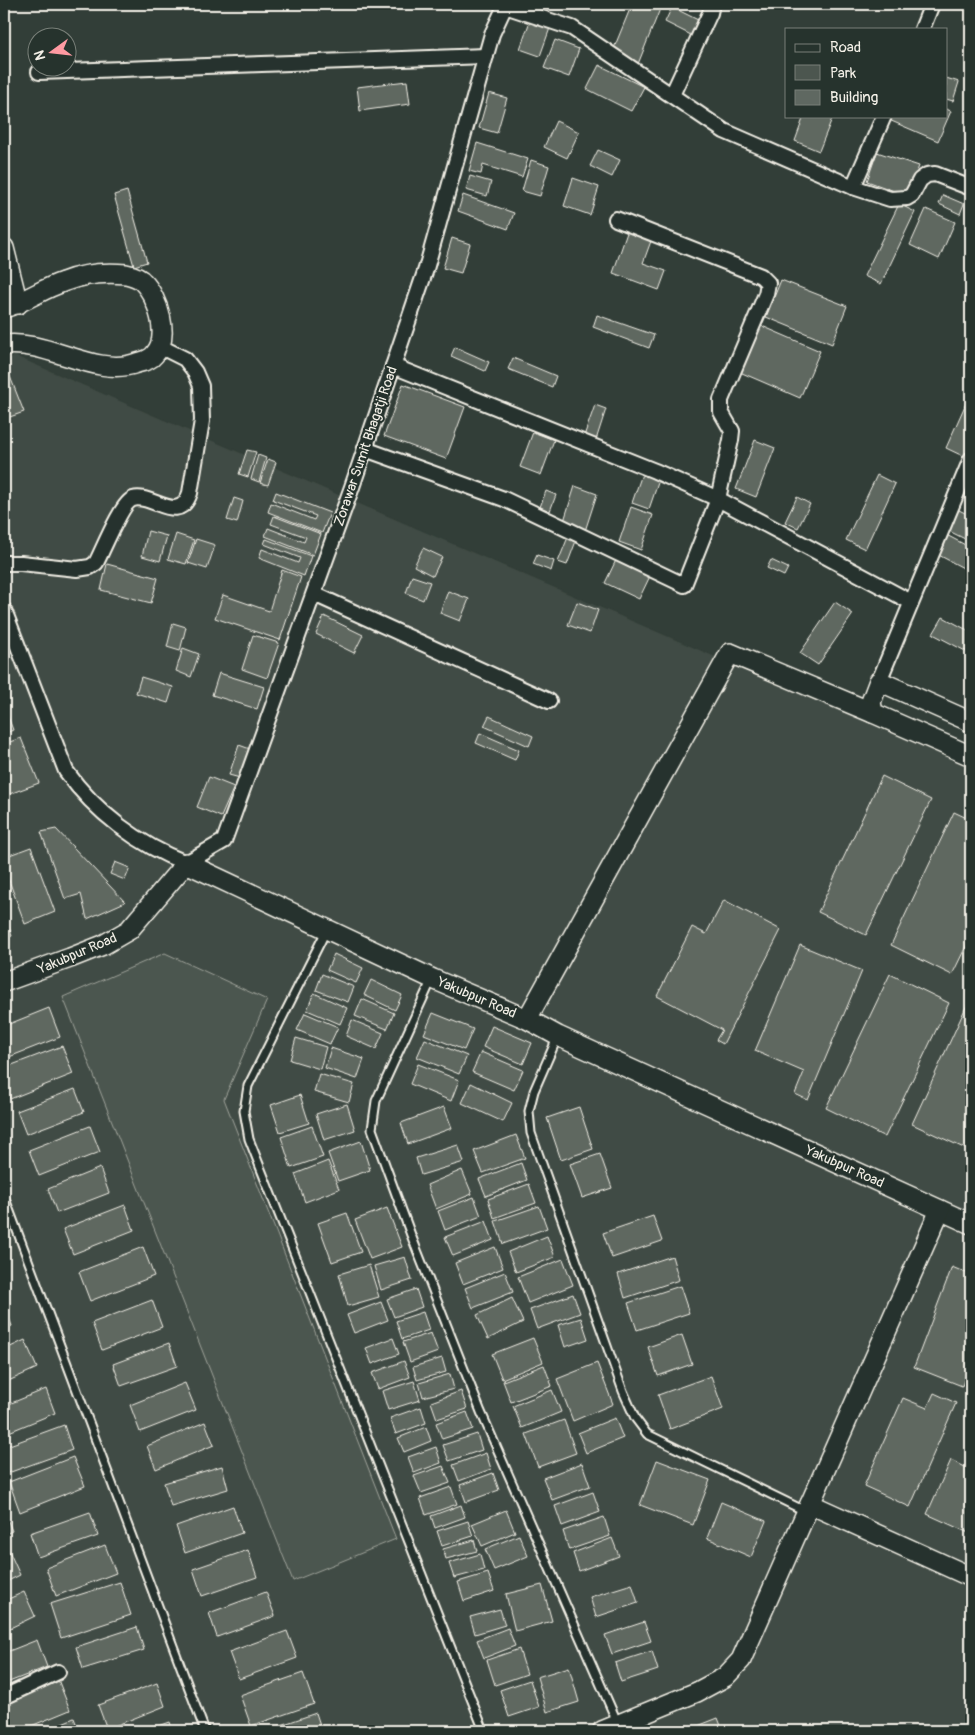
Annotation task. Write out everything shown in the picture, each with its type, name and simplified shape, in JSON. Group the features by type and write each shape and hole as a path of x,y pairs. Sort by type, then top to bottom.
{"street":[{"path":"672,95 710,13 712,4"},
{"path":"922,28 932,4"},
{"path":"505,5 572,28 724,132 853,188 890,199 907,198 912,195 920,180 927,175 935,174 971,188"},
{"name":"Zorawar Sumit Bhagatji Road","path":"186,863 224,841 314,594 426,269 492,34 505,5"},
{"path":"78,71 486,56"},
{"path":"853,188 883,118"},
{"path":"365,449 504,499 684,585 718,499 732,440 732,431 721,412 721,400 766,294 768,284 761,276 616,218"},
{"path":"4,248 11,306 63,282 101,273 129,274 143,281 155,301 161,322 163,339 154,356 136,364 111,366 17,343 4,345"},
{"path":"4,563 77,569 90,567 96,563 127,503 133,499 169,507 180,507 187,502 202,421 201,386 195,372 185,359 159,346"},
{"path":"393,366 655,471 718,499 910,602"},
{"path":"873,713 871,702 879,680 971,459"},
{"path":"314,594 549,701"},
{"path":"4,610 66,771 80,791 134,836 167,856 186,863"},
{"path":"527,1018 730,653 971,756"},
{"path":"879,680 971,722"},
{"name":"Yakubpur Road","path":"4,982 79,955 103,945 129,930 186,863 433,979 527,1018 558,1036 971,1224"},
{"path":"610,1728 697,1692 725,1677 741,1660 940,1210"},
{"path":"808,1508 971,1577"},
{"path":"4,1697 58,1672"}],"lane":[{"path":"327,930 248,1086 244,1111 249,1140 484,1731"},
{"path":"433,979 376,1101 372,1128 410,1235 610,1728"},
{"path":"558,1036 534,1091 529,1111 531,1133 623,1391 635,1418 647,1434 808,1508"},
{"path":"4,1196 205,1731"}],"shaded area":[{"path":"15,356 971,768 971,1731 4,1731 4,361"}],"green space":[{"path":"165,953 267,1000 224,1099 396,1539 293,1581 63,997"}],"building":[{"path":"632,4 662,4 638,64 612,53"},
{"path":"672,7 704,23 697,38 665,22"},
{"path":"530,21 550,28 540,56 520,49"},
{"path":"555,40 579,49 569,77 544,68"},
{"path":"599,65 644,87 631,111 587,89"},
{"path":"948,79 959,82 953,101 948,100"},
{"path":"407,81 410,104 360,111 357,87"},
{"path":"489,93 507,98 497,133 479,128"},
{"path":"803,118 832,118 819,151 795,141"},
{"path":"890,118 948,118 938,141 889,120"},
{"path":"556,121 579,132 567,158 544,147"},
{"path":"477,143 528,159 522,177 483,165 481,174 469,171"},
{"path":"598,150 620,160 612,177 590,166"},
{"path":"877,152 919,166 908,196 867,181"},
{"path":"531,160 549,166 540,196 522,191"},
{"path":"470,176 491,182 487,196 466,190"},
{"path":"573,178 599,187 590,215 564,206"},
{"path":"127,191 147,262 134,266 114,195"},
{"path":"463,195 514,213 508,229 458,211"},
{"path":"943,195 964,204 960,214 939,204"},
{"path":"899,204 915,212 881,284 864,276"},
{"path":"926,209 955,222 939,259 910,245"},
{"path":"631,221 655,230 643,263 666,271 659,290 613,273"},
{"path":"452,238 470,244 461,273 443,268"},
{"path":"781,280 847,306 832,344 766,317"},
{"path":"597,315 654,335 649,348 593,327"},
{"path":"755,323 820,351 800,398 735,370"},
{"path":"455,347 489,362 485,371 451,356"},
{"path":"513,358 556,376 552,387 508,369"},
{"path":"9,374 24,412 4,419 4,376"},
{"path":"403,384 465,407 446,459 384,436"},
{"path":"971,392 971,448 967,458 946,448"},
{"path":"595,405 606,409 596,440 584,436"},
{"path":"533,432 554,440 541,475 520,467"},
{"path":"755,440 775,448 756,497 736,489"},
{"path":"247,450 256,452 248,477 239,474"},
{"path":"258,455 266,458 259,482 251,479"},
{"path":"268,459 276,462 268,485 260,483"},
{"path":"643,471 660,477 649,509 632,503"},
{"path":"877,475 895,484 865,549 846,540"},
{"path":"575,486 597,494 585,531 563,524"},
{"path":"546,491 556,495 550,511 540,507"},
{"path":"276,492 330,513 322,533 268,512 271,503 314,520 316,516 273,500"},
{"path":"797,497 810,504 798,528 785,522"},
{"path":"234,498 243,501 237,523 227,520"},
{"path":"631,507 653,515 641,550 619,542"},
{"path":"957,509 971,516 971,542 947,530"},
{"path":"274,516 321,534 313,555 265,536 268,528 304,542 306,537 271,524"},
{"path":"148,531 167,536 160,561 142,556"},
{"path":"939,531 971,548 971,572 929,550"},
{"path":"176,534 194,540 186,564 168,559"},
{"path":"568,537 576,541 567,565 558,562"},
{"path":"196,539 215,545 207,569 188,563"},
{"path":"266,539 311,556 304,576 259,558 262,549 298,563 300,558 264,544"},
{"path":"423,548 442,557 433,576 414,566"},
{"path":"537,555 554,561 551,571 533,564"},
{"path":"617,558 651,574 639,599 605,583"},
{"path":"771,560 788,568 784,576 767,568"},
{"path":"107,564 158,578 151,603 101,590"},
{"path":"282,570 301,577 280,640 215,618 223,595 269,611"},
{"path":"412,576 430,582 423,600 406,593"},
{"path":"448,591 469,599 460,621 440,613"},
{"path":"577,602 598,610 590,633 568,625"},
{"path":"835,602 853,614 818,665 800,653"},
{"path":"324,616 363,635 354,653 316,634"},
{"path":"943,617 971,632 971,654 933,634"},
{"path":"173,623 186,627 180,651 167,647"},
{"path":"253,635 279,643 267,678 242,669"},
{"path":"183,648 199,654 191,677 176,671"},
{"path":"219,673 264,687 257,709 212,695"},
{"path":"141,677 173,687 168,703 136,693"},
{"path":"4,706 13,730 4,734"},
{"path":"489,716 533,736 529,746 484,726"},
{"path":"480,733 519,750 515,760 476,743"},
{"path":"21,738 39,783 4,796 4,744"},
{"path":"239,745 250,749 240,778 229,775"},
{"path":"882,776 931,800 866,935 818,912"},
{"path":"209,777 234,787 221,817 197,807"},
{"path":"954,812 971,820 971,936 952,975 891,945"},
{"path":"56,829 125,902 87,919 81,894 65,899 41,832"},
{"path":"31,847 55,912 25,924 4,867 4,857"},
{"path":"115,862 130,868 125,880 110,874"},
{"path":"724,900 781,930 723,1044 716,1040 722,1030 657,996 692,927 706,934"},
{"path":"4,913 12,936 4,939"},
{"path":"800,945 862,971 808,1100 795,1094 804,1072 755,1051"},
{"path":"334,954 363,968 356,983 327,970"},
{"path":"322,974 354,987 348,1002 316,990"},
{"path":"890,974 949,1003 885,1137 826,1108"},
{"path":"371,980 402,995 395,1010 364,995"},
{"path":"314,993 347,1008 340,1024 307,1010"},
{"path":"971,996 971,1139 966,1149 912,1124"},
{"path":"362,999 394,1013 387,1029 355,1016"},
{"path":"49,1008 60,1037 4,1059 4,1026"},
{"path":"305,1013 338,1027 330,1044 297,1030"},
{"path":"433,1013 473,1029 464,1050 424,1034"},
{"path":"352,1020 383,1033 376,1049 346,1036"},
{"path":"492,1026 532,1043 523,1064 483,1047"},
{"path":"296,1038 326,1047 320,1069 290,1060"},
{"path":"425,1039 467,1056 459,1074 417,1057"},
{"path":"62,1046 73,1074 10,1099 4,1082 4,1068"},
{"path":"331,1048 364,1059 357,1079 325,1068"},
{"path":"481,1052 523,1070 514,1090 472,1072"},
{"path":"418,1064 459,1080 451,1101 410,1084"},
{"path":"319,1074 354,1084 349,1102 314,1092"},
{"path":"471,1083 512,1103 503,1122 462,1103"},
{"path":"75,1089 84,1112 26,1134 17,1111"},
{"path":"300,1095 309,1123 280,1132 271,1105"},
{"path":"347,1104 355,1130 324,1140 316,1114"},
{"path":"444,1107 452,1128 408,1144 401,1123"},
{"path":"579,1107 593,1149 561,1160 547,1118"},
{"path":"90,1126 100,1152 39,1176 29,1150"},
{"path":"312,1126 323,1157 291,1168 281,1137"},
{"path":"516,1135 525,1158 483,1173 474,1151"},
{"path":"361,1141 370,1170 338,1181 328,1153"},
{"path":"458,1145 464,1162 421,1175 416,1158"},
{"path":"600,1154 612,1188 582,1198 570,1164"},
{"path":"328,1161 339,1189 305,1202 295,1174"},
{"path":"521,1163 527,1180 486,1196 479,1179"},
{"path":"100,1168 109,1193 57,1213 48,1189"},
{"path":"462,1170 472,1194 436,1209 427,1185"},
{"path":"529,1184 536,1203 494,1218 488,1199"},
{"path":"474,1197 481,1216 445,1230 438,1211"},
{"path":"125,1205 134,1230 73,1254 63,1229"},
{"path":"539,1206 547,1228 503,1244 495,1221"},
{"path":"387,1208 402,1247 370,1259 355,1220"},
{"path":"347,1213 361,1252 332,1262 318,1223"},
{"path":"653,1216 662,1241 612,1258 603,1233"},
{"path":"486,1221 493,1240 453,1256 445,1237"},
{"path":"547,1236 555,1257 516,1272 508,1252"},
{"path":"143,1247 154,1276 90,1301 79,1272"},
{"path":"495,1247 503,1268 463,1284 455,1263"},
{"path":"672,1256 679,1280 625,1298 618,1274"},
{"path":"405,1257 412,1280 381,1290 374,1266"},
{"path":"563,1259 573,1285 528,1303 518,1277"},
{"path":"369,1265 379,1297 348,1306 339,1274"},
{"path":"952,1267 971,1275 971,1361 962,1386 914,1367"},
{"path":"505,1272 513,1292 473,1308 465,1288"},
{"path":"680,1286 689,1313 637,1330 628,1303"},
{"path":"416,1289 422,1307 394,1317 387,1299"},
{"path":"573,1294 580,1313 537,1329 530,1310"},
{"path":"512,1298 523,1322 488,1339 477,1315"},
{"path":"152,1300 162,1327 102,1350 92,1323"},
{"path":"381,1302 388,1320 354,1333 347,1315"},
{"path":"4,1304 12,1326 4,1329"},
{"path":"423,1312 429,1330 402,1339 396,1321"},
{"path":"581,1318 588,1339 565,1347 558,1325"},
{"path":"431,1333 438,1352 410,1362 403,1342"},
{"path":"682,1335 692,1364 658,1376 648,1347"},
{"path":"393,1338 399,1354 372,1364 366,1348"},
{"path":"533,1338 543,1362 502,1379 492,1354"},
{"path":"25,1340 37,1368 4,1383 4,1350"},
{"path":"169,1343 177,1366 121,1386 113,1364"},
{"path":"442,1358 446,1372 417,1380 413,1367"},
{"path":"404,1361 410,1377 378,1389 372,1373"},
{"path":"597,1363 613,1404 573,1421 557,1379"},
{"path":"544,1365 552,1386 511,1402 503,1381"},
{"path":"450,1374 454,1389 423,1397 419,1383"},
{"path":"711,1376 723,1409 670,1429 658,1395"},
{"path":"414,1381 420,1400 388,1410 382,1391"},
{"path":"185,1383 196,1410 140,1432 130,1405"},
{"path":"46,1389 55,1413 4,1434 4,1406"},
{"path":"552,1390 561,1412 522,1428 513,1406"},
{"path":"461,1391 467,1409 437,1419 431,1402"},
{"path":"934,1393 956,1403 910,1507 864,1486 903,1398 927,1408"},
{"path":"421,1407 426,1423 396,1434 390,1418"},
{"path":"467,1412 473,1429 442,1439 436,1423"},
{"path":"615,1418 623,1438 586,1453 578,1433"},
{"path":"564,1420 576,1453 538,1467 526,1434"},
{"path":"205,1422 214,1445 156,1469 147,1446"},
{"path":"64,1425 72,1450 8,1473 4,1462 4,1447"},
{"path":"426,1427 431,1441 404,1452 398,1438"},
{"path":"477,1434 482,1450 449,1461 443,1445"},
{"path":"436,1447 441,1463 414,1473 408,1457"},
{"path":"486,1453 491,1469 459,1481 453,1465"},
{"path":"73,1457 85,1486 20,1512 9,1482"},
{"path":"657,1460 710,1480 693,1525 640,1505"},
{"path":"951,1460 971,1470 971,1534 927,1514"},
{"path":"582,1463 590,1486 552,1500 543,1478"},
{"path":"222,1466 228,1489 171,1506 164,1483"},
{"path":"443,1466 450,1483 421,1493 414,1476"},
{"path":"493,1473 499,1490 466,1502 460,1485"},
{"path":"451,1487 457,1504 426,1515 420,1498"},
{"path":"593,1492 600,1512 562,1526 555,1506"},
{"path":"721,1502 766,1521 751,1557 707,1538"},
{"path":"461,1505 465,1517 435,1528 431,1516"},
{"path":"233,1506 242,1533 185,1553 176,1526"},
{"path":"506,1510 515,1532 482,1546 472,1524"},
{"path":"4,1511 12,1531 4,1535"},
{"path":"90,1512 98,1536 38,1557 30,1533"},
{"path":"604,1517 610,1536 569,1550 563,1531"},
{"path":"468,1521 473,1536 442,1546 437,1531"},
{"path":"519,1535 528,1556 494,1570 485,1549"},
{"path":"612,1538 619,1556 579,1571 573,1553"},
{"path":"474,1540 477,1551 446,1559 443,1549"},
{"path":"105,1545 116,1573 56,1596 46,1568"},
{"path":"248,1550 257,1577 202,1596 193,1569"},
{"path":"9,1551 20,1575 4,1583 4,1553"},
{"path":"480,1554 484,1570 454,1578 449,1563"},
{"path":"488,1573 494,1591 464,1601 458,1582"},
{"path":"120,1582 131,1615 61,1638 50,1604"},
{"path":"632,1584 638,1603 596,1617 590,1597"},
{"path":"542,1585 552,1621 515,1631 506,1594"},
{"path":"24,1592 35,1616 4,1631 4,1601"},
{"path":"266,1592 275,1616 217,1637 209,1613"},
{"path":"500,1609 505,1625 475,1634 470,1617"},
{"path":"644,1622 651,1641 612,1654 605,1635"},
{"path":"137,1627 144,1650 83,1669 76,1647"},
{"path":"508,1628 515,1646 484,1658 477,1640"},
{"path":"287,1631 297,1658 239,1679 229,1652"},
{"path":"37,1640 47,1667 4,1684 4,1653"},
{"path":"519,1649 527,1674 495,1685 487,1660"},
{"path":"652,1651 658,1670 621,1682 615,1663"},
{"path":"569,1667 579,1702 547,1712 537,1677"},
{"path":"303,1673 314,1704 251,1726 240,1695"},
{"path":"57,1677 70,1710 19,1731 14,1731 4,1708 4,1700"},
{"path":"530,1680 539,1707 509,1717 500,1690"},
{"path":"157,1683 165,1706 107,1729 98,1705"},
{"path":"316,1713 322,1731 264,1731"},
{"path":"74,1718 79,1731 43,1731"},
{"path":"718,1718 723,1731 685,1731"},
{"path":"170,1722 173,1731 145,1731"}]}
